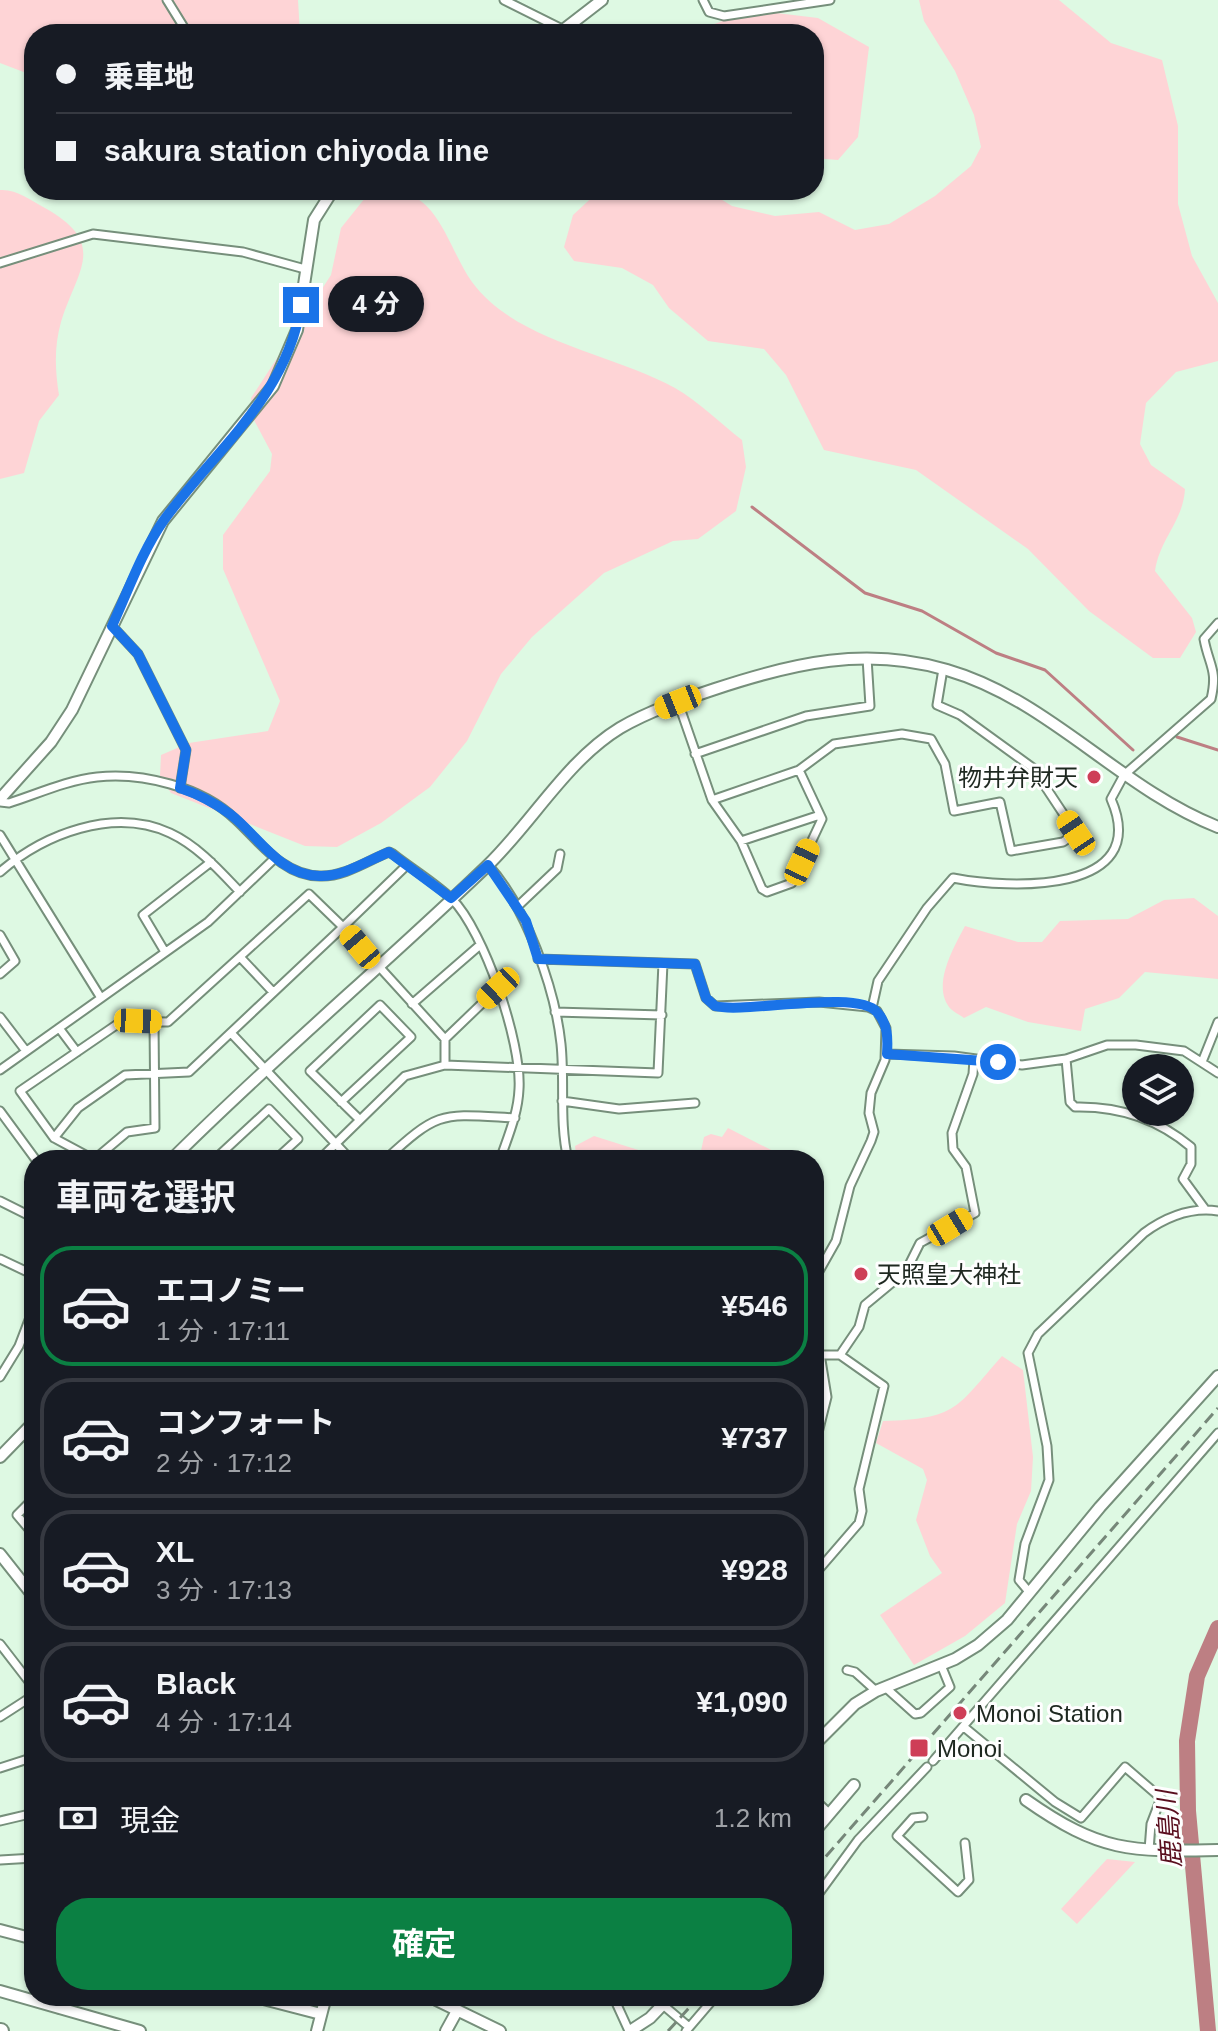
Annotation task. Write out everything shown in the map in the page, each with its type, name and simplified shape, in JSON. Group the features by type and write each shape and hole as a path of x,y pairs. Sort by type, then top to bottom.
{"street":[{"path":"167,0 182,24"},
{"path":"504,0 545,24"},
{"path":"571,24 602,0"},
{"path":"703,0 709,12 724,16 830,0"},
{"path":"324,200 314,220 297,330 277,379 254,413 163,521 59,732 0,800 9,803 99,776 150,780 180,788 232,815 275,858 290,867 320,876 352,869 389,852 451,898 480,945 498,988 518,1067 515,1118 504,1150"},
{"path":"0,263 93,234 243,252 305,269"},
{"path":"824,1262 836,1241 850,1186 874,1132 869,1113 871,1093 887,1054 886,1028 872,1008 878,981 927,908 953,878 999,885 1037,884 1091,874 1101,866 1114,845 1117,813 1111,799 1124,775 1211,699 1218,674 1204,639 1218,623"},
{"path":"112,626 138,654 186,750 180,788"},
{"path":"182,1150 488,865 594,747 619,729 678,702 779,668 821,660 867,657 943,669 986,683 1018,700 1124,775 1190,816 1218,827"},
{"path":"695,754 806,716 870,706 867,657"},
{"path":"712,800 799,770 834,744 877,736 920,736 931,739 945,764 954,811 1000,802 1011,851 1063,842 1076,833 1033,768 960,715 937,705 943,669"},
{"path":"678,702 712,800 741,841 762,889 767,892 792,883 822,819 799,770"},
{"path":"741,841 820,815"},
{"path":"0,872 43,841 107,821 167,831 211,862 240,892"},
{"path":"0,835 101,998"},
{"path":"518,906 557,869 560,854"},
{"path":"0,1070 208,922 275,858"},
{"path":"165,952 143,915 211,862"},
{"path":"54,1138 78,1108 125,1075 189,1072 407,865"},
{"path":"488,865 518,906 555,1012 563,1070 562,1101 567,1150"},
{"path":"77,1150 54,1138 20,1091 122,1021 168,1022 309,894 445,1039 445,1065"},
{"path":"0,935 15,961 0,974"},
{"path":"412,1004 480,945"},
{"path":"240,957 273,992"},
{"path":"538,959 695,964 706,998 721,1008 819,1002 872,1008"},
{"path":"330,1150 405,1076 445,1065 658,1073 663,963"},
{"path":"445,1039 498,988"},
{"path":"341,1102 411,1037 380,1005 310,1071 341,1102 359,1119"},
{"path":"555,1012 662,1015"},
{"path":"0,1017 26,1051"},
{"path":"106,1150 127,1132 155,1128 154,1022"},
{"path":"1202,1062 1218,1022"},
{"path":"59,1028 77,1052"},
{"path":"231,1033 342,1150"},
{"path":"887,1054 1022,1065 1066,1059 1096,1047 1119,1044 1184,1051 1218,1073"},
{"path":"840,1355 859,1327 865,1305 906,1271 920,1243 975,1213 966,1167 953,1149 952,1133 973,1074 974,1059"},
{"path":"1066,1059 1070,1102 1075,1107 1110,1107 1167,1127 1191,1147 1191,1164 1183,1179 1205,1209"},
{"path":"562,1101 619,1109 695,1103"},
{"path":"225,1150 269,1109 298,1139 286,1150"},
{"path":"0,1111 29,1150"},
{"path":"396,1150 425,1123 454,1115 515,1118"},
{"path":"0,1201 24,1213"},
{"path":"1030,1593 1019,1580 1025,1544 1049,1480 1047,1446 1028,1353 1038,1334 1162,1219 1205,1209 1218,1211"},
{"path":"0,1261 24,1271"},
{"path":"0,1377 24,1333"},
{"path":"824,1355 840,1355 884,1386 859,1489 862,1511 859,1523 824,1563"},
{"path":"824,1735 853,1706 880,1689 941,1665 978,1645 1030,1593 1100,1507 1218,1376"},
{"path":"824,1384 827,1397 824,1409"},
{"path":"0,1457 24,1432"},
{"path":"824,1886 858,1840 964,1727 1061,1609 1218,1433"},
{"path":"24,1508 17,1515 24,1523"},
{"path":"0,1554 24,1584"},
{"path":"0,1644 24,1675"},
{"path":"0,1660 8,1654"},
{"path":"847,1670 855,1672 915,1714 921,1713 950,1687 941,1665"},
{"path":"0,1717 24,1701"},
{"path":"964,1727 1055,1802 1081,1818 1125,1767 1161,1798 1149,1832 1149,1850"},
{"path":"0,1768 24,1760"},
{"path":"824,1821 854,1785"},
{"path":"1026,1800 1084,1836 1105,1844 1149,1850 1218,1850"},
{"path":"824,1808 830,1814"},
{"path":"0,1821 24,1815"},
{"path":"923,1817 913,1818 897,1836 958,1892 969,1880 965,1843"},
{"path":"0,1860 24,1859"},
{"path":"0,1930 24,1936"},
{"path":"0,1991 24,1998"},
{"path":"52,2006 140,2031"},
{"path":"290,2006 321,2014"},
{"path":"317,2031 323,2006"},
{"path":"451,2006 500,2031"},
{"path":"618,2006 629,2031 662,2006"},
{"path":"664,2006 687,2029 707,2006"},
{"path":"446,2031 457,2011"}],"shaded area":[{"path":"0,0 298,0 299,24 24,24 24,72 0,63"},
{"path":"919,0 1059,0 1111,43 1162,60 1178,126 1178,204 1192,256 1218,303 1218,361 1176,372 1146,403 1140,444 1151,465 1185,489 1180,511 1155,571 1192,618 1196,632 1180,658 1153,658 1089,611 1028,549 916,470 824,450 786,375 764,349 708,341 669,308 653,285 622,268 574,261 564,247 573,215 589,200 722,200 732,206 775,216 819,212 855,230 889,224 935,196 971,166 981,147 974,115 955,71 924,21"},
{"path":"751,10 818,18 869,47 858,137 838,160 824,159 824,24 715,24"},
{"path":"0,190 23,196 24,200 30,200 65,221 77,234 83,259 57,340 59,395 39,421 24,473 0,479"},
{"path":"363,200 420,200 440,223 472,282 491,302 539,333 650,376 684,393 742,440 746,467 736,511 698,539 673,541 604,573 532,637 501,674 467,741 430,787 381,823 337,847 305,846 171,793 160,776 161,755 189,743 268,731 280,701 223,569 223,535 270,471 272,454 253,418 251,398 331,275 341,228"},
{"path":"1194,898 1218,916 1218,979 1145,972 1119,998 1085,1009 1081,1031 1028,1022 986,1007 964,1018 950,1008 944,998 946,966 965,926 1018,942 1042,942 1060,921 1128,919 1164,900"},
{"path":"728,1128 771,1150 701,1150 704,1137 711,1134 722,1137"},
{"path":"594,1136 638,1150 576,1150 575,1146"},
{"path":"1002,1356 1023,1370 1033,1457 1031,1491 1017,1524 1005,1603 965,1636 914,1665 880,1615 942,1573 930,1556 916,1520 927,1480 923,1469 876,1443 883,1421 926,1417 953,1407"},
{"path":"1107,1859 1135,1862 1077,1924 1061,1909"}],"waterway":[{"path":"752,507 865,593 922,611 996,653 1045,670 1133,750"},
{"path":"1177,737 1218,750"},
{"name":"鹿島川","path":"1208,2031 1188,1811 1187,1741 1197,1676 1218,1628"}],"railway":[{"path":"824,1859 1218,1408"},
{"path":"668,2031 691,2006"}],"place":[{"name":"物井弁財天","path":"1094,777"},
{"name":"天照皇大神社","path":"861,1274"},
{"name":"Monoi Station","path":"960,1713"},
{"name":"Monoi","path":"919,1748"}],"route":[{"path":"301,305 287,360 273,386 163,521 112,626 138,654 186,750 180,788 232,815 270,855 306,873 320,876 352,869 389,852 451,898 488,865 510,892 526,921 538,959 695,964 706,998 721,1008 819,1002 868,1007 877,1011 886,1028 887,1054 954,1056 998,1062"}]}
